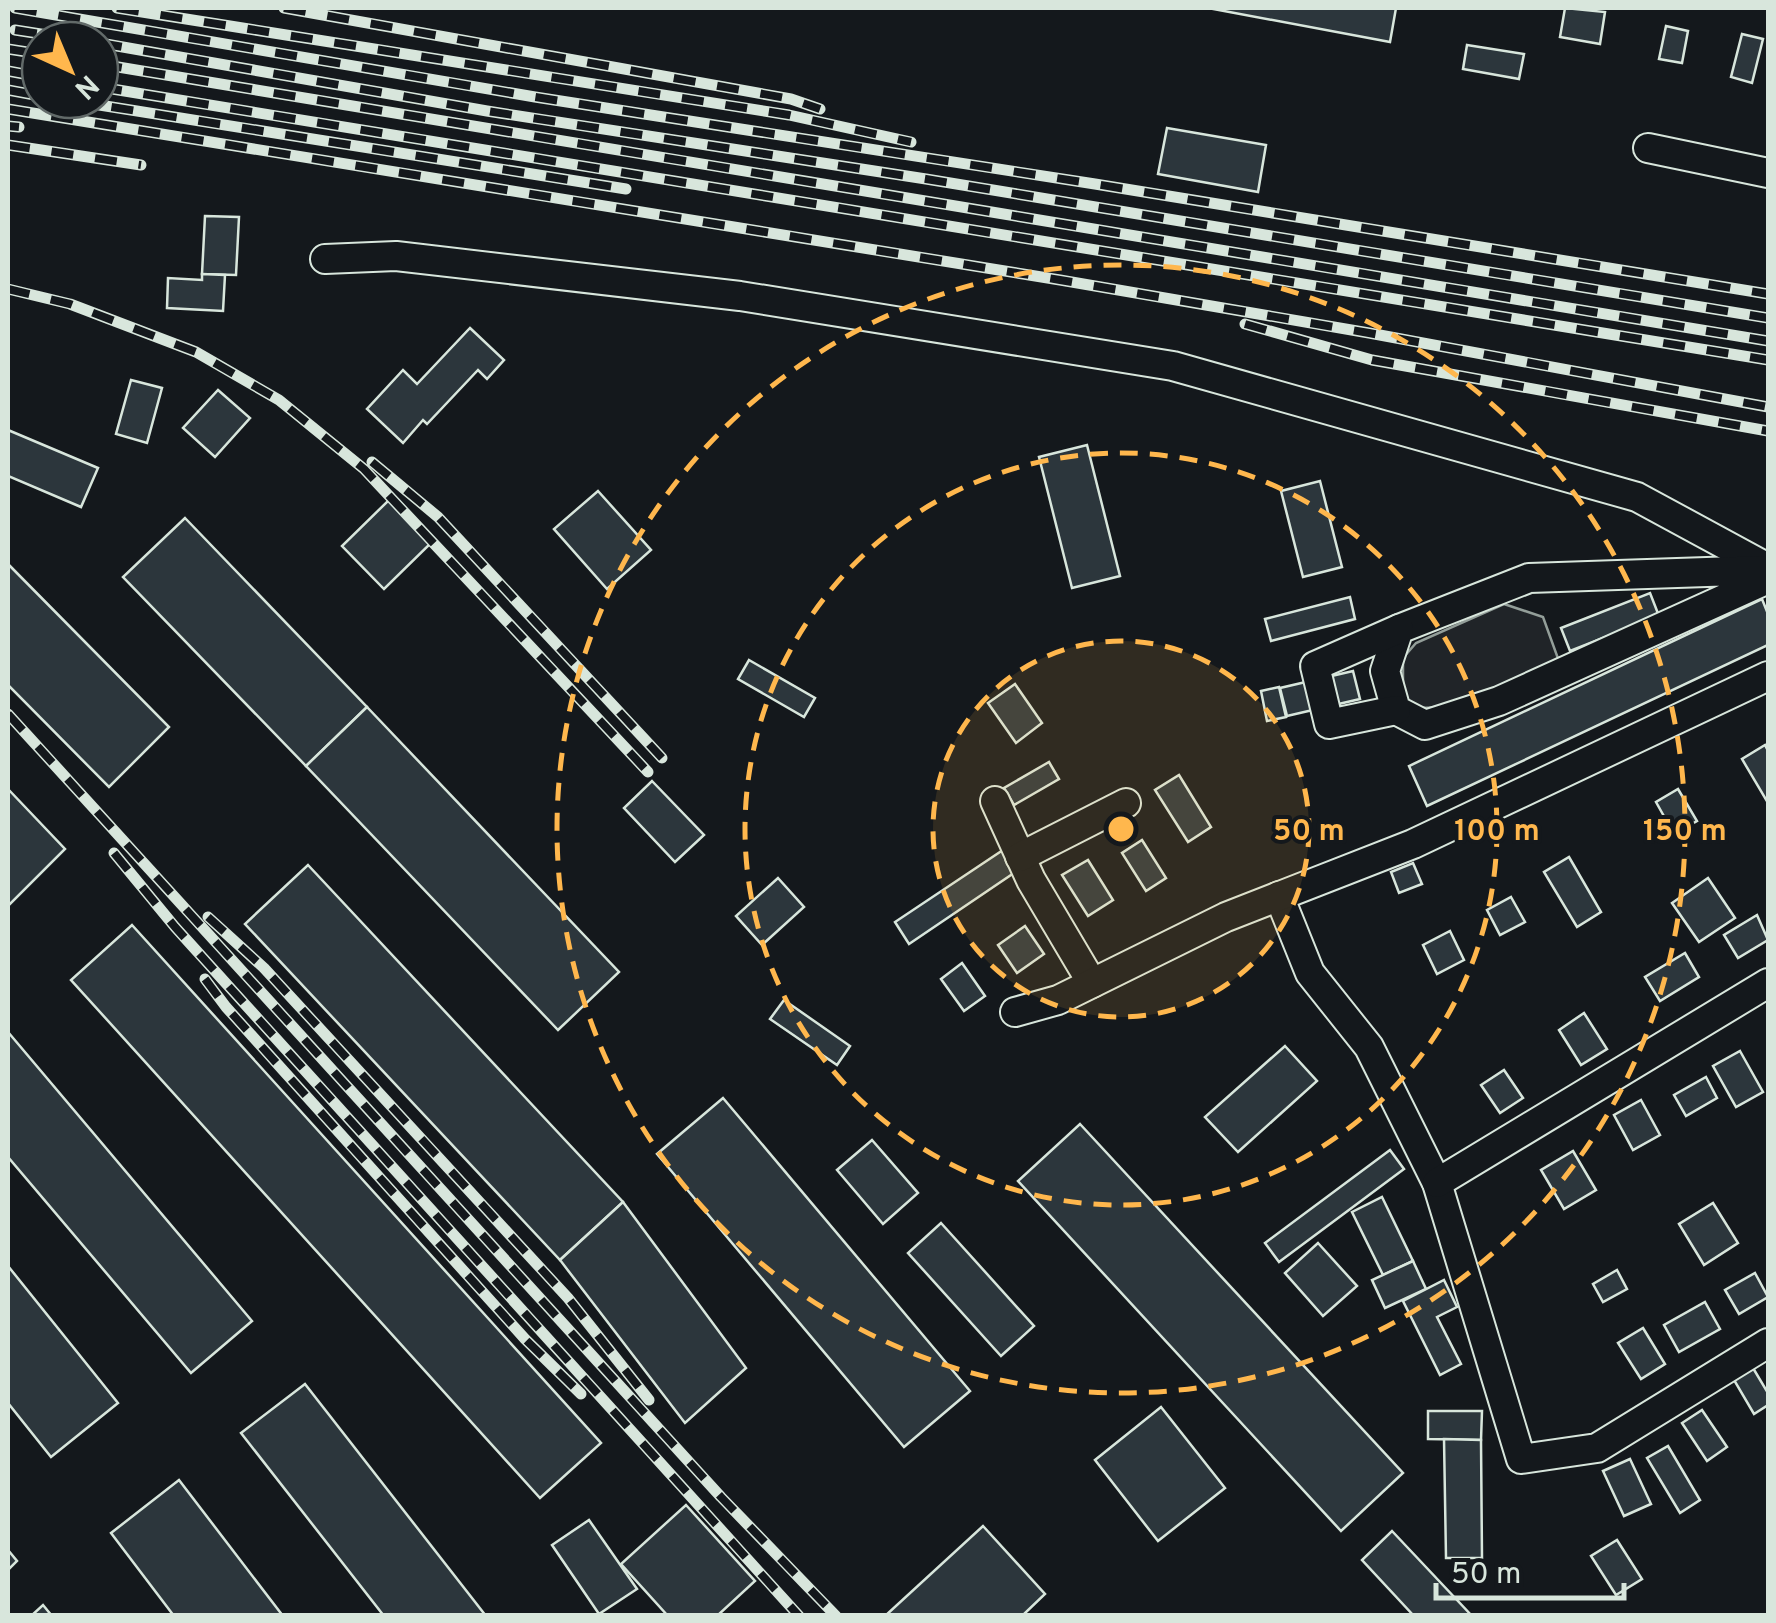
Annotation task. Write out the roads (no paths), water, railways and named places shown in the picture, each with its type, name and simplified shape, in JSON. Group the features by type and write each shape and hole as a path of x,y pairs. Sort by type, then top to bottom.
{"street":[{"path":"1648,148 1768,172"},
{"path":"325,259 396,256 740,296 1173,366 1636,498 1768,569"},
{"path":"1768,569 1529,578 1314,666 1329,724 1396,710 1425,725 1499,702 1768,579"},
{"path":"1396,710 1385,671 1399,628"},
{"path":"1015,1012 1058,1000 1226,917 1414,844 1768,676"},
{"path":"995,802 1020,857 1092,983"},
{"path":"1020,857 1126,803"},
{"path":"1280,896 1310,973 1369,1047 1437,1183 1522,1459 1598,1448 1768,1344"},
{"path":"1437,1183 1768,983"}],"railway":[{"path":"15,8 535,97 1768,294"},
{"path":"117,8 789,115 911,142"},
{"path":"284,8 791,99 820,109"},
{"path":"15,30 20,31"},
{"path":"120,47 487,111 1768,318"},
{"path":"8,49 20,51"},
{"path":"120,67 1768,341"},
{"path":"8,71 20,73"},
{"path":"8,90 20,92"},
{"path":"120,90 1768,360"},
{"path":"120,108 626,189"},
{"path":"8,109 1060,280 1768,407"},
{"path":"8,126 19,127"},
{"path":"8,145 141,165"},
{"path":"8,289 70,304 196,352 279,400 364,469 648,772"},
{"path":"1245,324 1372,360 1768,431"},
{"path":"372,462 438,517 662,758"},
{"path":"8,714 721,1497 836,1616"},
{"path":"114,853 175,927 799,1616"},
{"path":"208,917 264,968 568,1298 649,1400"},
{"path":"205,979 525,1339 581,1394"}]}
